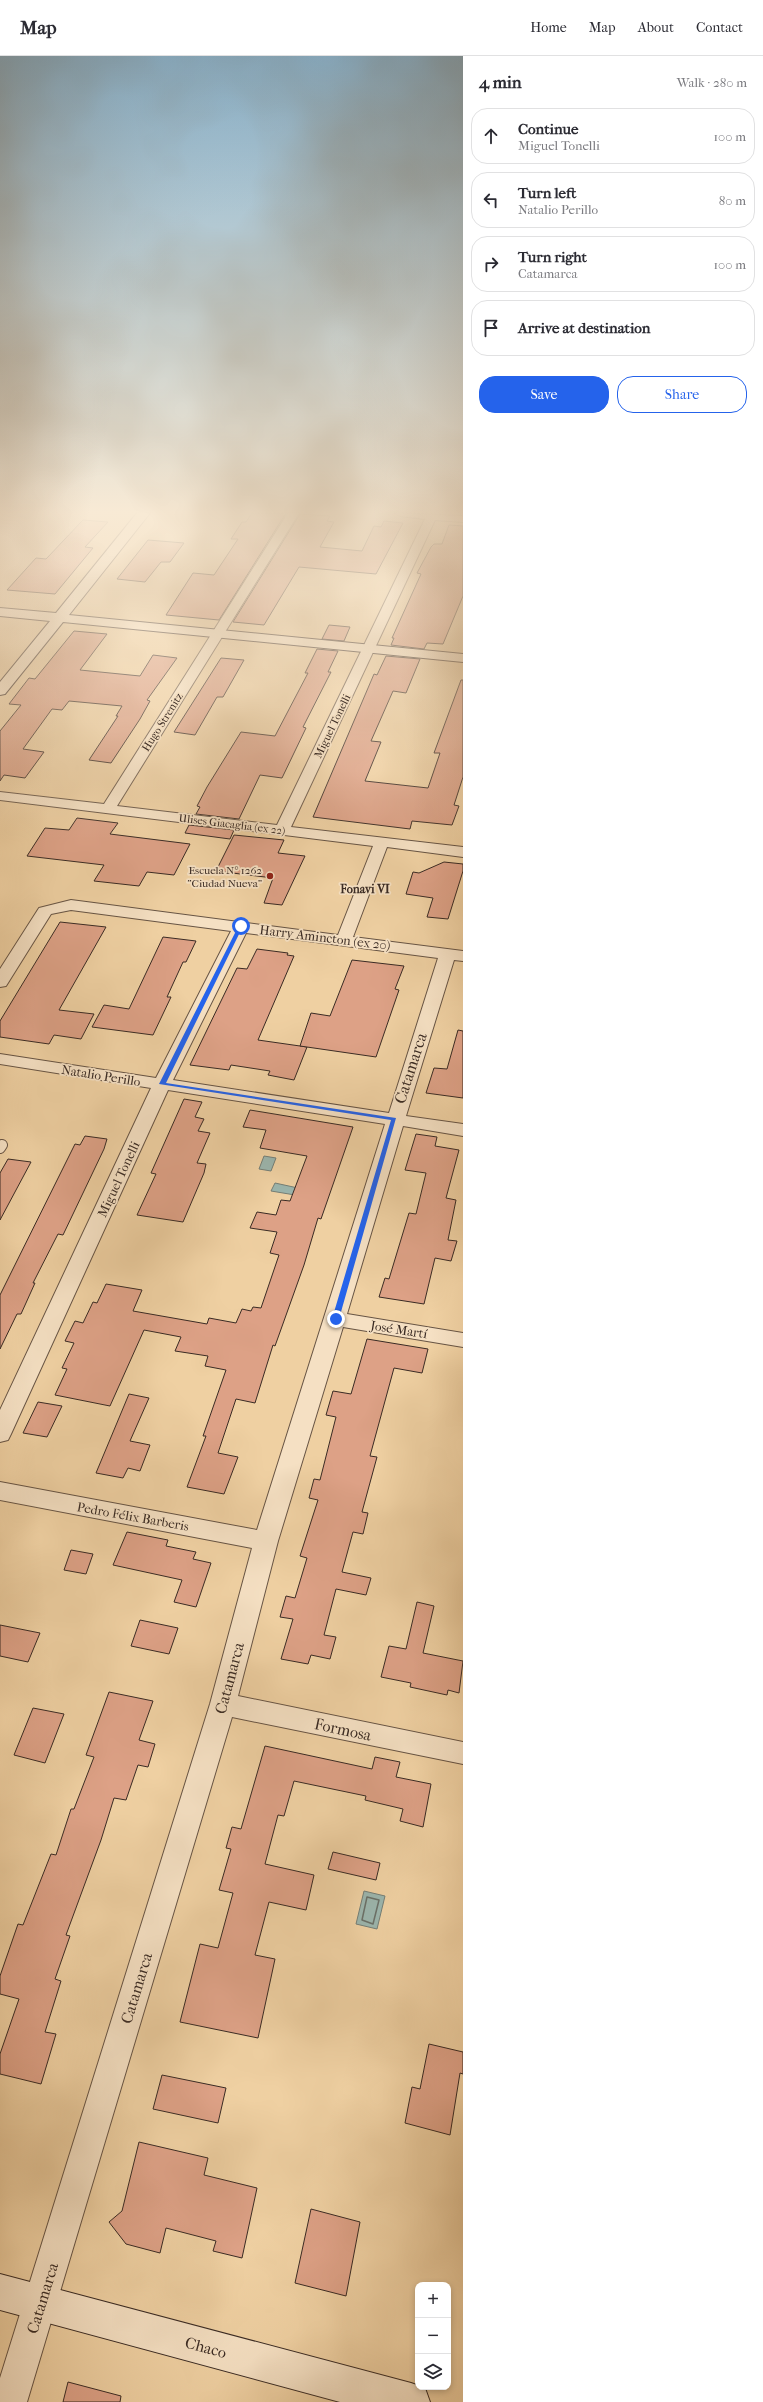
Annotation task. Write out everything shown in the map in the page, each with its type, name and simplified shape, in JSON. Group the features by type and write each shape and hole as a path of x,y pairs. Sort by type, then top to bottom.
{"main road":[{"path":"0,690 56,622"},
{"path":"104,622 463,658"},
{"name":"Chaco","path":"0,2292 411,2402"}],"street":[{"name":"Hugo Strenitz","path":"108,809 224,622"},
{"name":"Miguel Tonelli","path":"282,830 381,622"},
{"name":"Ulises Giacaglia (ex 22)","path":"0,796 463,852"},
{"path":"344,939 382,842"},
{"name":"Harry Amincton (ex 20)","path":"0,982 45,911 71,905 344,939 455,955"},
{"name":"Miguel Tonelli","path":"0,1434 162,1084 241,926"},
{"name":"Catamarca","path":"10,2402 222,1704 266,1541 336,1319 394,1119 455,955"},
{"name":"Natalio Perillo","path":"0,1060 463,1130"},
{"name":"José Martí","path":"336,1319 463,1340"},
{"name":"Pedro Félix Barberis","path":"0,1491 266,1541"},
{"name":"Formosa","path":"222,1704 463,1753"}],"water":[{"path":"264,1156 276,1158 271,1171 259,1169"},
{"path":"275,1183 298,1188 295,1195 271,1191"},
{"path":"364,1891 385,1896 377,1929 356,1924"}],"building":[{"path":"238,622 266,622 264,625"},
{"path":"399,622 452,622 443,644 427,643 424,649 391,645 394,638 392,638"},
{"path":"329,625 350,627 344,641 322,639"},
{"path":"74,631 107,634 80,670 140,676 153,655 177,658 147,700 150,701 140,719 111,763 89,760 118,716 116,716 122,706 69,701 62,710 52,709 23,749 44,752 25,778 4,775 0,781 0,731 21,705 9,704 29,678 35,679"},
{"path":"317,649 338,651 328,672 331,672 303,727 306,728 282,778 260,775 239,819 196,814 200,807 197,806 207,787 241,732 275,736 308,673 305,673"},
{"path":"386,656 420,659 406,693 393,691 371,741 381,742 365,781 428,788 440,753 434,753 461,680 463,680 463,777 454,805 459,806 452,825 412,821 410,829 313,817 374,674 377,675"},
{"path":"221,658 244,660 223,697 217,697 195,735 174,732"},
{"path":"77,818 118,823 110,834 190,844 174,875 147,872 139,886 94,881 104,865 27,856 45,828 69,830"},
{"path":"189,825 234,830 230,839 185,833"},
{"path":"234,835 284,840 278,853 305,856 282,905 264,903 273,878 216,871"},
{"path":"444,862 463,864 463,871 448,919 427,917 433,898 406,894 413,872 419,873"},
{"path":"60,922 106,927 59,1010 94,1014 81,1039 54,1035 49,1044 0,1037 0,1021"},
{"path":"163,937 196,941 186,962 183,962 167,997 171,997 153,1035 92,1027 104,1005 129,1009"},
{"path":"257,949 288,953 287,955 294,956 258,1040 307,1047 294,1080 268,1075 270,1071 231,1065 229,1070 190,1065 237,968 247,969"},
{"path":"352,960 404,966 395,989 399,990 376,1057 300,1046 311,1013 330,1016"},
{"path":"458,1030 463,1031 463,1098 426,1093 434,1068 447,1069"},
{"path":"184,1099 202,1102 195,1117 204,1119 198,1131 210,1133 197,1163 206,1164 204,1173 183,1222 137,1215 156,1174 151,1173"},
{"path":"250,1110 353,1127 321,1219 318,1218 304,1265 275,1346 273,1345 255,1403 236,1399 218,1453 238,1457 224,1494 187,1487 206,1436 203,1436 226,1370 205,1366 208,1356 175,1351 181,1337 144,1330 110,1406 55,1395 67,1369 62,1368 74,1343 65,1341 75,1321 83,1323 93,1302 97,1303 106,1284 142,1290 133,1311 207,1324 209,1318 236,1323 242,1309 251,1311 253,1307 261,1308 279,1255 270,1253 277,1232 250,1228 257,1212 276,1215 281,1200 290,1201 307,1156 260,1148 266,1130 243,1127"},
{"path":"416,1134 437,1137 435,1146 459,1150 446,1198 456,1200 448,1240 457,1241 451,1261 435,1258 424,1304 379,1297 385,1278 389,1279 409,1213 416,1214 426,1173 405,1170"},
{"path":"85,1136 107,1139 104,1149 63,1235 58,1234 33,1283 35,1283 21,1314 17,1314 0,1349 0,1295 75,1144 80,1145"},
{"path":"8,1159 31,1162 0,1220 0,1173"},
{"path":"367,1339 428,1349 422,1373 394,1368 370,1456 377,1457 362,1512 368,1513 363,1534 353,1532 342,1572 371,1578 366,1595 336,1589 324,1635 336,1637 330,1659 311,1655 308,1664 281,1659 293,1619 280,1617 286,1596 295,1598 307,1558 300,1556 318,1500 309,1498 314,1479 320,1480 336,1417 326,1415 333,1391 351,1394"},
{"path":"129,1394 149,1398 130,1441 150,1445 140,1471 128,1468 123,1478 96,1473"},
{"path":"38,1402 62,1406 47,1437 23,1433"},
{"path":"127,1532 168,1540 166,1546 196,1552 193,1559 211,1563 196,1607 174,1602 182,1580 113,1565"},
{"path":"71,1550 93,1554 86,1574 64,1570"},
{"path":"417,1602 434,1606 423,1653 463,1661 459,1693 448,1690 447,1695 410,1687 411,1683 381,1677 389,1646 406,1649"},
{"path":"140,1620 178,1628 169,1654 131,1646"},
{"path":"0,1625 40,1633 28,1662 0,1656"},
{"path":"109,1692 153,1701 139,1740 155,1744 148,1767 138,1765 126,1800 114,1798 101,1840 66,1935 70,1936 55,1979 61,1981 45,2032 56,2034 41,2084 0,2074 0,2054 19,1999 0,1994 0,1976 18,1924 23,1925 51,1854 56,1855 71,1809 74,1809 94,1757 86,1755"},
{"path":"33,1708 64,1714 45,1763 14,1755"},
{"path":"265,1746 372,1769 375,1757 400,1762 396,1777 431,1784 423,1827 400,1821 403,1809 365,1800 366,1796 294,1781 284,1816 278,1815 265,1864 314,1875 306,1910 269,1902 255,1955 275,1959 258,2038 180,2022 200,1944 218,1948 233,1893 219,1890 231,1849 226,1848 232,1827 241,1829"},
{"path":"333,1852 380,1863 376,1880 328,1869"},
{"path":"429,2044 463,2052 463,2074 460,2073 450,2135 405,2123 412,2087 420,2089"},
{"path":"162,2075 226,2088 218,2123 153,2109"},
{"path":"139,2142 208,2158 204,2175 257,2188 242,2258 213,2251 216,2241 166,2228 160,2253 126,2244 109,2222 122,2211"},
{"path":"311,2209 360,2222 346,2296 295,2283"},
{"path":"68,2382 121,2396 120,2402 63,2402"}],"place":[{"name":"Escuela N° 1262 \"Ciudad Nueva\"","path":"270,876"}],"district":[{"name":"Fonavi VI","path":"365,889"}],"route":[{"path":"241,926 162,1084 394,1119 336,1319"}]}
